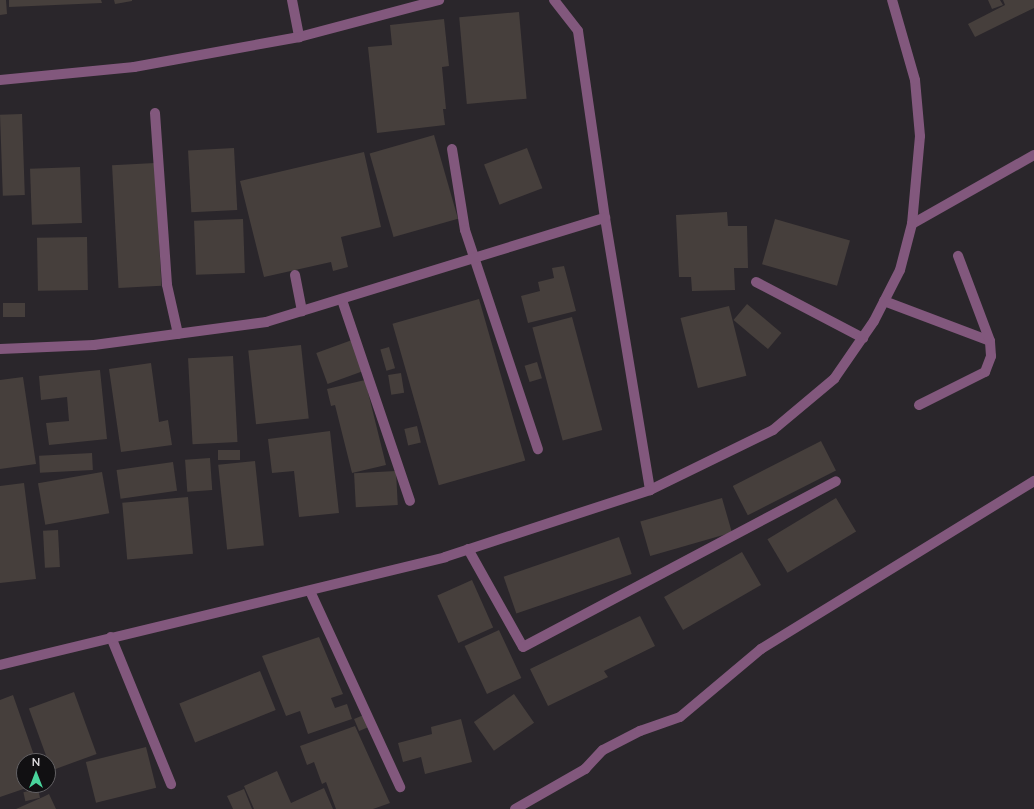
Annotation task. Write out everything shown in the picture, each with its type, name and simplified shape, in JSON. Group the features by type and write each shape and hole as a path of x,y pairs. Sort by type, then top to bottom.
{"street":[{"path":"292,0 299,37"},
{"path":"0,80 134,67 299,37 439,0"},
{"path":"554,0 578,31 605,218 650,490"},
{"path":"0,665 111,637 310,591 468,549 650,490 773,430 834,379 863,338 900,270 912,224 920,136 915,80 892,0"},
{"path":"155,113 167,285 178,334"},
{"path":"452,149 465,230 538,449"},
{"path":"912,224 1034,155"},
{"path":"0,349 94,345 266,322 342,300 605,218"},
{"path":"920,405 985,372 992,356 990,341 958,256"},
{"path":"294,275 302,311"},
{"path":"756,282 863,338"},
{"path":"342,300 410,501"},
{"path":"884,301 990,341"},
{"path":"468,549 523,647 836,480"},
{"path":"515,809 585,769 602,750 640,731 680,717 762,649 1034,481"},
{"path":"310,591 400,788"},
{"path":"111,637 171,784"}],"building":[{"path":"0,0 6,0 7,14 0,15"},
{"path":"9,0 101,0 102,3 9,7"},
{"path":"114,0 132,0 132,1 115,4"},
{"path":"988,0 1000,0 1003,5 992,9"},
{"path":"1003,0 1034,0 1034,8 975,37 968,24 1005,5"},
{"path":"519,12 527,99 467,104 459,17"},
{"path":"444,19 449,66 442,67 446,109 443,109 445,125 377,133 368,47 392,45 390,25"},
{"path":"22,114 25,195 3,196 0,115"},
{"path":"434,135 458,219 394,237 370,153"},
{"path":"234,148 237,210 191,212 188,150"},
{"path":"527,148 542,188 499,205 484,164"},
{"path":"364,152 381,227 341,237 348,267 333,271 331,262 264,277 240,181"},
{"path":"155,163 161,286 118,288 112,165"},
{"path":"80,167 82,223 32,225 30,169"},
{"path":"727,212 728,226 747,226 748,268 734,268 735,290 692,291 691,277 679,277 676,215"},
{"path":"243,219 245,273 196,275 194,221"},
{"path":"775,219 850,240 837,286 762,264"},
{"path":"87,237 88,290 38,291 37,238"},
{"path":"564,266 576,311 528,323 521,296 540,291 538,282 554,278 552,268"},
{"path":"479,299 525,460 439,485 392,324"},
{"path":"3,303 25,303 25,317 3,317"},
{"path":"747,304 781,333 768,349 734,320"},
{"path":"729,306 746,376 698,388 680,318"},
{"path":"572,317 602,430 563,441 532,328"},
{"path":"352,340 363,371 328,384 316,353"},
{"path":"301,345 309,419 256,424 248,351"},
{"path":"389,347 395,368 386,371 380,349"},
{"path":"233,356 238,442 193,444 188,358"},
{"path":"537,362 542,378 530,382 525,366"},
{"path":"151,363 159,422 168,420 172,445 121,452 109,369"},
{"path":"100,370 107,439 49,445 46,423 69,421 67,397 41,400 39,376"},
{"path":"401,373 404,393 391,395 388,375"},
{"path":"23,377 36,464 0,469 0,380"},
{"path":"365,380 386,465 352,473 335,405 331,406 327,389"},
{"path":"417,426 421,443 408,445 404,429"},
{"path":"330,431 339,513 299,517 294,471 272,473 268,439"},
{"path":"821,441 836,470 748,515 733,486"},
{"path":"218,450 240,450 240,460 218,460"},
{"path":"92,453 93,470 40,473 39,456"},
{"path":"210,458 212,490 187,492 185,460"},
{"path":"255,461 264,546 227,549 218,465"},
{"path":"173,462 177,491 121,499 117,470"},
{"path":"396,471 398,505 356,507 354,473"},
{"path":"102,472 109,513 45,525 38,483"},
{"path":"24,483 36,579 0,583 0,486"},
{"path":"188,497 193,554 127,560 122,503"},
{"path":"722,498 732,533 650,556 640,521"},
{"path":"836,498 856,531 788,573 767,539"},
{"path":"58,530 60,567 45,568 43,531"},
{"path":"619,537 632,574 516,614 504,577"},
{"path":"742,552 761,585 683,630 664,597"},
{"path":"472,580 493,628 458,643 437,595"},
{"path":"640,616 655,646 604,671 608,677 548,706 530,669"},
{"path":"499,630 521,678 487,694 465,646"},
{"path":"319,637 343,694 331,698 335,708 347,704 352,719 308,734 300,711 286,716 262,656"},
{"path":"260,671 276,710 195,743 179,704"},
{"path":"74,692 97,754 56,769 56,753 45,753 29,708"},
{"path":"514,694 534,723 494,751 474,722"},
{"path":"13,695 33,753 16,753 16,792 0,797 0,700"},
{"path":"366,714 371,726 359,731 354,719"},
{"path":"461,719 472,762 425,774 421,757 403,762 398,743 432,734 431,727"},
{"path":"355,726 390,803 373,809 336,809 326,782 322,784 314,762 307,765 300,746"},
{"path":"146,747 156,788 96,803 86,762"},
{"path":"277,771 291,803 324,788 333,809 254,809 244,786"},
{"path":"244,789 252,809 233,809 227,796"},
{"path":"24,793 39,793 40,798 25,801"},
{"path":"49,794 56,809 16,809 43,797"}]}
